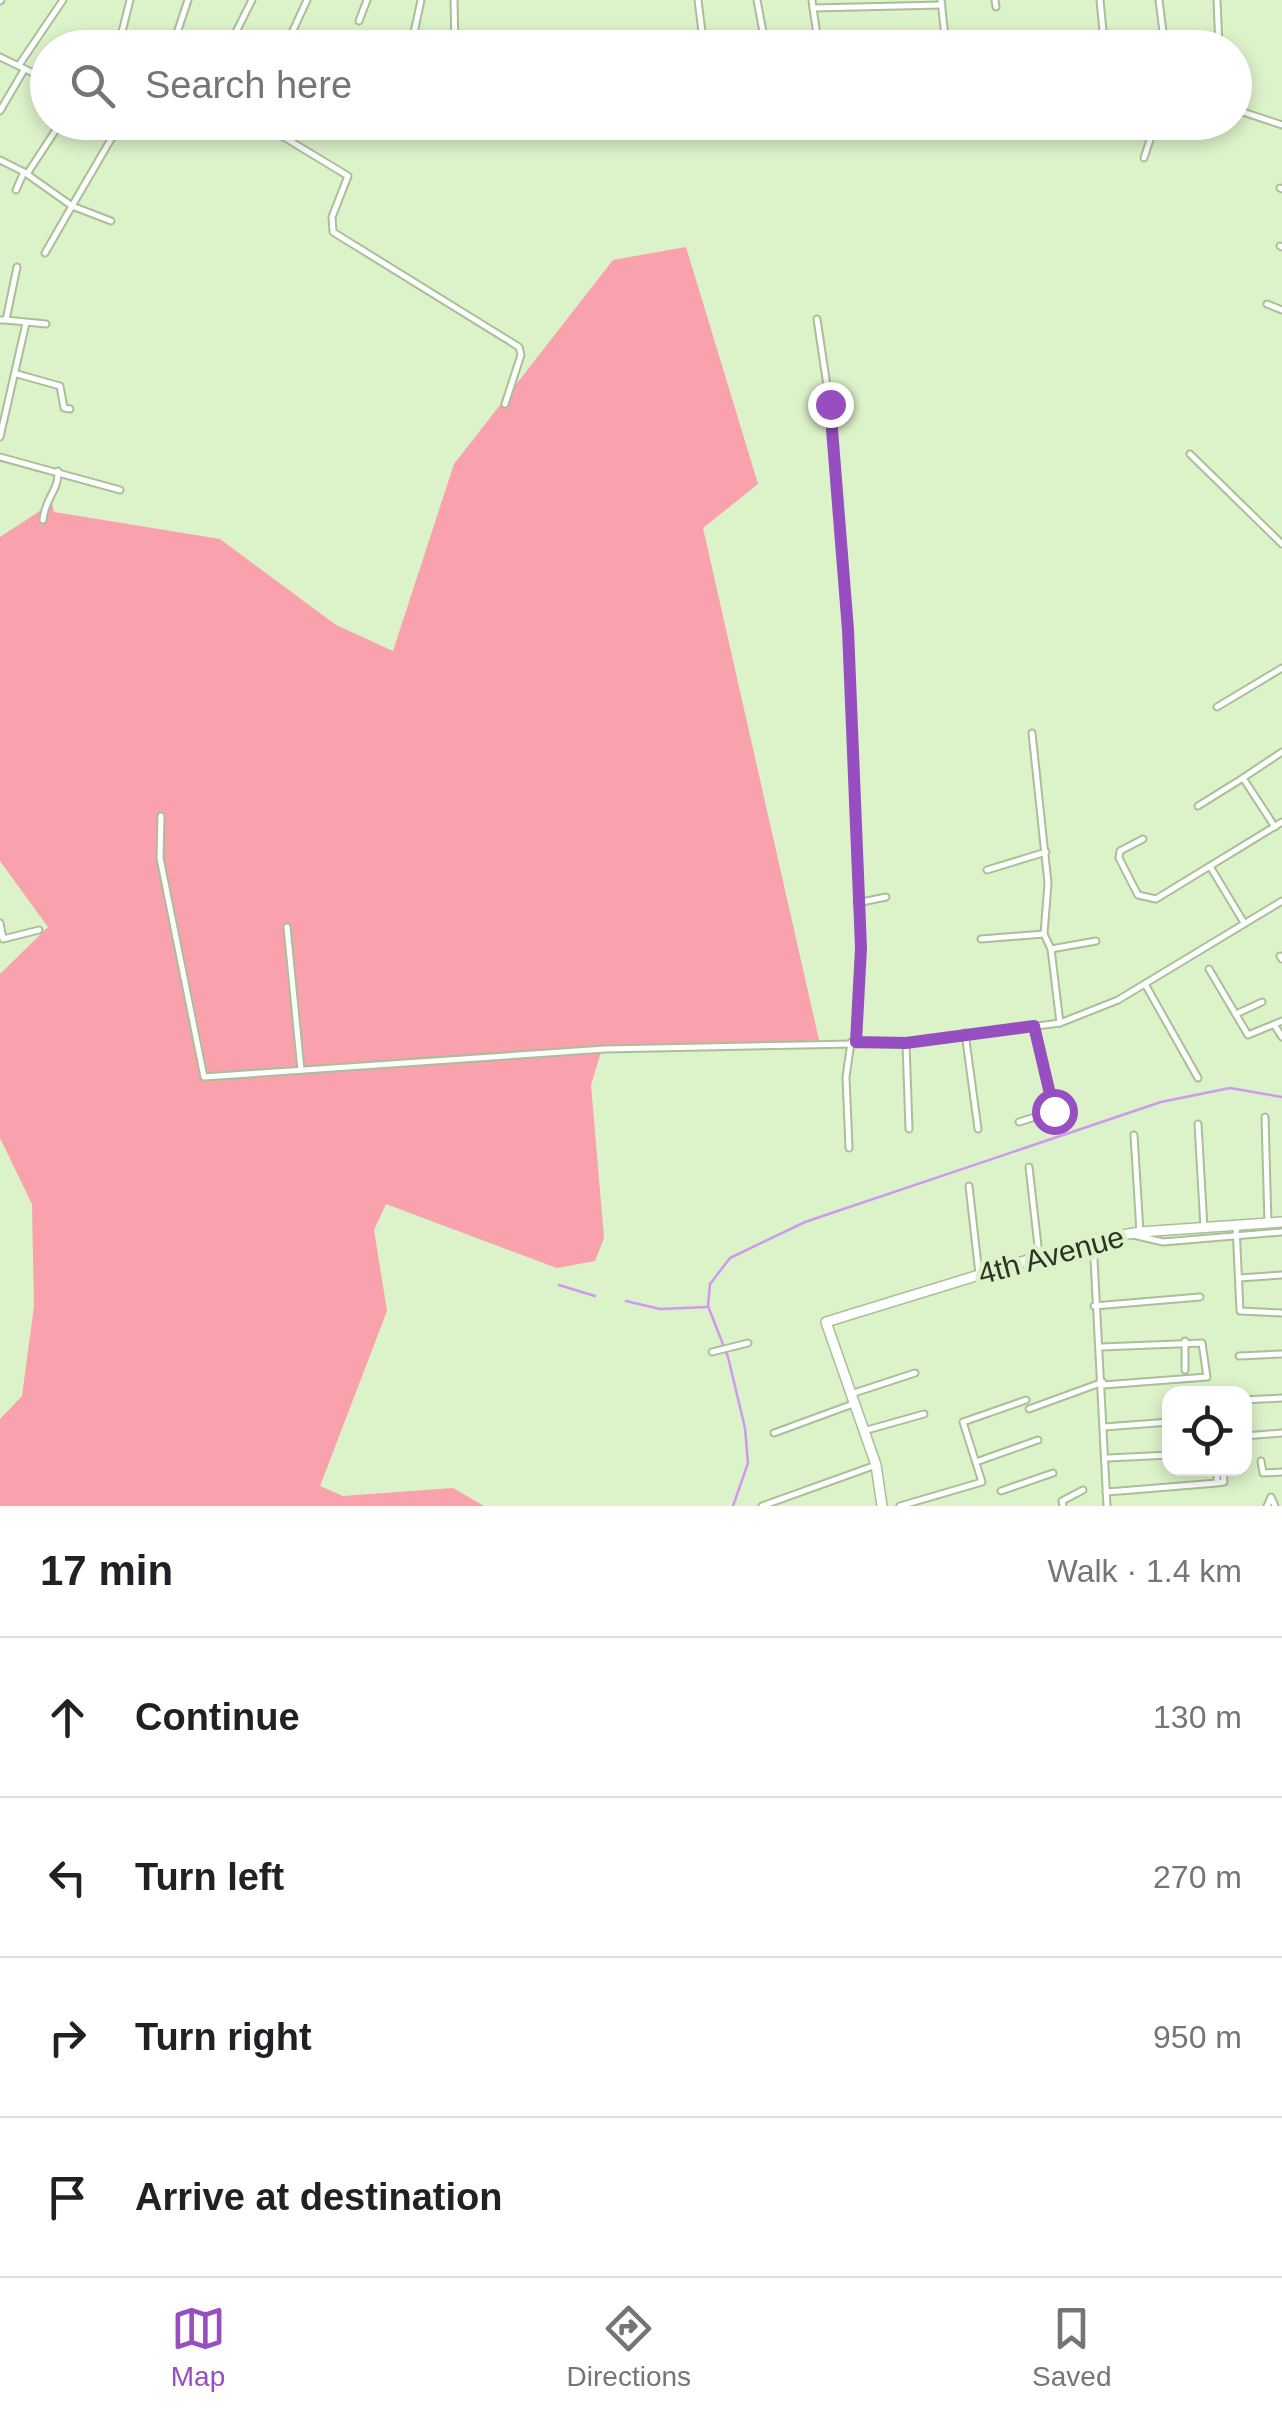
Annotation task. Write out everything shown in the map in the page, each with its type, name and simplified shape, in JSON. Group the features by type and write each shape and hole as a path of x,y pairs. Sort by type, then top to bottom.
{"main road":[{"name":"4th Avenue","path":"854,1398 826,1322 1093,1240 1136,1232 1204,1228 1242,1231 1281,1225"},
{"path":"854,1398 876,1465 884,1506"}],"street":[{"path":"44,30 62,0"},
{"path":"122,30 130,0"},
{"path":"178,30 188,0"},
{"path":"237,30 252,0"},
{"path":"294,30 308,0"},
{"path":"359,21 367,0"},
{"path":"415,30 421,0"},
{"path":"454,0 455,30"},
{"path":"698,0 702,30"},
{"path":"757,0 763,30"},
{"path":"812,0 817,30"},
{"path":"1100,0 1103,30"},
{"path":"1160,0 1163,30"},
{"path":"1216,0 1218,30"},
{"path":"814,8 941,2 945,30"},
{"path":"0,111 30,54"},
{"path":"0,56 30,71"},
{"path":"1252,114 1282,125"},
{"path":"16,190 48,140"},
{"path":"45,253 110,140"},
{"path":"289,140 348,176 332,217 338,236 519,346 521,355 504,404"},
{"path":"1144,158 1150,140"},
{"path":"0,160 72,206 111,222"},
{"path":"17,267 3,320 46,324"},
{"path":"1268,304 1282,310"},
{"path":"817,320 832,419 847,619 861,948 846,1077 850,1148"},
{"path":"0,437 26,323"},
{"path":"17,374 60,386 64,408 70,409"},
{"path":"1190,454 1282,544"},
{"path":"0,456 120,490"},
{"path":"43,520 46,498 56,486 58,471"},
{"path":"1216,707 1282,668"},
{"path":"1032,734 1046,852 1044,934 1051,949 1060,1023"},
{"path":"1198,806 1282,752"},
{"path":"1243,778 1274,827"},
{"path":"161,816 160,858 204,1077 605,1049 906,1043 1060,1023 1087,1016 1282,901"},
{"path":"1144,839 1119,854 1138,896 1156,899 1282,822"},
{"path":"987,870 1046,852"},
{"path":"1212,868 1244,922"},
{"path":"857,903 886,897"},
{"path":"0,923 3,939 39,930"},
{"path":"287,927 300,1070"},
{"path":"980,940 1044,934"},
{"path":"1051,949 1096,940"},
{"path":"1209,969 1250,1036 1282,1021"},
{"path":"1145,984 1198,1078"},
{"path":"1236,1014 1262,1002"},
{"path":"1034,1026 1057,1125"},
{"path":"1275,1026 1282,1036"},
{"path":"965,1033 978,1129"},
{"path":"906,1043 909,1129"},
{"path":"1020,1122 1054,1111"},
{"path":"1266,1117 1270,1228"},
{"path":"1198,1124 1204,1228"},
{"path":"1134,1135 1138,1239 1164,1242 1242,1231 1242,1314 1282,1314"},
{"path":"1029,1167 1039,1255"},
{"path":"968,1186 978,1274"},
{"path":"1093,1240 1107,1506"},
{"path":"1239,1278 1282,1275"},
{"path":"1094,1306 1200,1298"},
{"path":"1185,1341 1186,1370"},
{"path":"712,1352 748,1343"},
{"path":"1029,1409 1103,1384 1208,1377 1202,1343 1101,1347"},
{"path":"1239,1356 1282,1354"},
{"path":"774,1433 915,1373"},
{"path":"854,1398 867,1430 884,1506"},
{"path":"1252,1400 1282,1398"},
{"path":"900,1506 982,1482 963,1422 1026,1400"},
{"path":"867,1430 924,1414"},
{"path":"1104,1426 1162,1422"},
{"path":"1252,1435 1282,1433"},
{"path":"976,1462 1038,1440"},
{"path":"1106,1458 1162,1455"},
{"path":"1260,1461 1263,1474 1282,1472"},
{"path":"762,1506 876,1465"},
{"path":"1001,1491 1053,1472"},
{"path":"1106,1492 1217,1483"},
{"path":"1063,1506 1062,1501 1083,1490"},
{"path":"1267,1506 1271,1497 1274,1506"}],"shaded area":[{"path":"686,247 758,484 703,528 819,1040 601,1052 591,1085 604,1238 595,1261 557,1268 386,1204 374,1230 387,1311 320,1486 343,1496 453,1488 484,1506 0,1506 0,1419 22,1396 34,1306 32,1204 0,1138 0,974 48,927 0,861 0,537 52,503 54,512 220,539 336,625 393,651 454,464 613,260"}],"waterway":[{"path":"733,1506 748,1463 745,1428 728,1357 708,1306 710,1284 730,1258 805,1222 1161,1102 1230,1088 1282,1097"},
{"path":"559,1285 595,1296"},
{"path":"626,1301 660,1309 707,1307"}],"route":[{"path":"830,404 848,630 850,761 861,948 856,1042 906,1043 1034,1026 1054,1111"}]}
